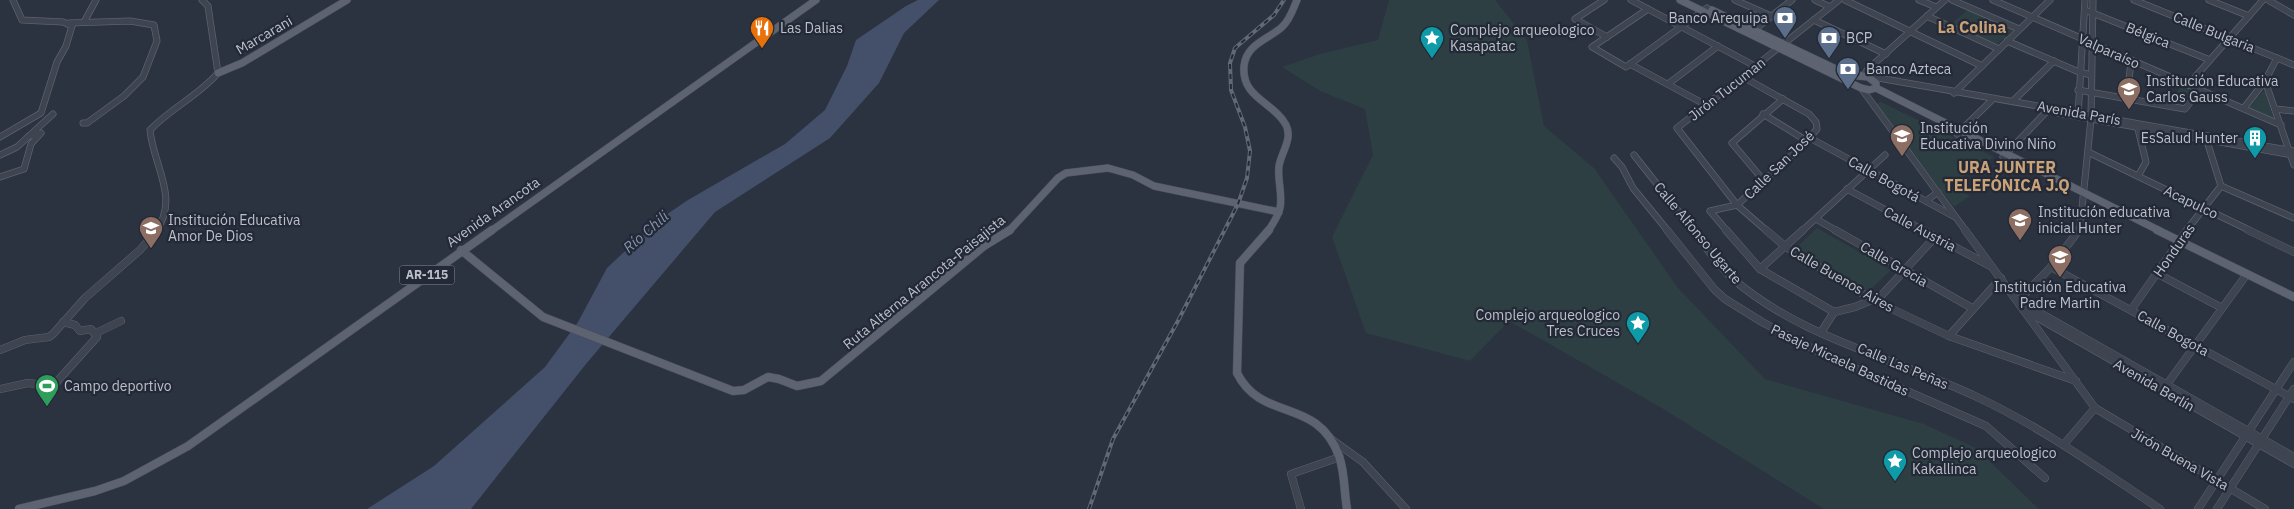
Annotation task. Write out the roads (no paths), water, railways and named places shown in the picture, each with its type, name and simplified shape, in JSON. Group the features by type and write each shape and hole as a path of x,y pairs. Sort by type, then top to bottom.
{"main road":[{"name":"Marcarani","path":"218,73 242,63 347,0"},
{"name":"Avenida Arancota","path":"19,509 102,489 124,481 166,460 816,0"},
{"path":"1297,0 1291,15 1282,26 1248,52 1244,64 1244,82 1251,94 1285,122 1288,145 1279,167 1281,194 1279,212 1271,228 1246,253 1240,263 1237,373 1241,385 1252,395 1320,424 1340,457 1347,509"},
{"path":"1680,0 1754,30 1780,46 1836,69 1864,76 1873,87 2074,193 2084,194 2294,297"},
{"path":"1690,0 1705,10 1858,86 1873,87"},
{"path":"1858,86 1854,78 1864,76"},
{"name":"Ruta Alterna Arancota-Paisajista","path":"461,250 531,309 566,327 733,391 746,390 766,378 774,377 796,386 808,386 821,381 984,246 1008,232 1058,178 1066,173 1108,168 1133,175 1154,186 1279,212"}],"street":[{"path":"13,0 22,20 31,22 130,21 154,25 157,36 143,77 124,96 87,123 83,123"},
{"path":"84,22 96,0"},
{"path":"0,350 25,340 49,337 95,288 138,251 161,223 167,203 157,156 150,139 150,130 164,115 204,89 218,73 208,6 202,0"},
{"path":"1604,0 1575,18 1607,37"},
{"path":"1631,0 1756,66"},
{"path":"1735,0 1771,16"},
{"path":"1777,0 1786,4"},
{"path":"1754,30 1792,0"},
{"path":"1814,0 1830,7"},
{"name":"Jirón Tucuman","path":"1677,128 1839,0"},
{"path":"1845,0 1982,66"},
{"path":"1919,0 1936,8"},
{"path":"1864,76 1867,70 1945,0"},
{"path":"1952,0 2019,29"},
{"name":"Valparaíso","path":"1993,0 2281,125"},
{"path":"1955,92 2050,0"},
{"path":"2078,115 2079,72 2085,0"},
{"path":"2018,301 2051,267 2080,228 2091,117 2091,75 2094,44 2093,0"},
{"name":"Calle Bulgaria","path":"2134,0 2294,65"},
{"path":"2209,0 2249,16"},
{"path":"2188,85 2263,0"},
{"path":"2268,0 2294,15"},
{"path":"1648,9 1592,47 1706,105"},
{"path":"1628,66 1705,10"},
{"name":"Bélgica","path":"2085,10 2210,60"},
{"path":"1927,16 1999,49"},
{"path":"1814,20 1886,54"},
{"path":"0,137 35,118 42,112 57,62 66,46 72,26 69,23"},
{"path":"2008,41 2079,72 2091,75"},
{"path":"1668,84 1718,46"},
{"path":"2244,108 2265,81 2277,58"},
{"path":"2013,101 2054,61"},
{"path":"2127,99 2131,61"},
{"name":"Calle San José","path":"1743,76 1809,114 1816,122 1817,129 1808,140 1737,205 1710,211 1760,268"},
{"name":"Avenida París","path":"1864,76 2013,101 2078,115"},
{"path":"2265,81 2292,152 2294,164"},
{"name":"Avenida Berlín","path":"1858,86 2026,311 2247,434 2294,464"},
{"name":"Avenida París","path":"1873,87 1955,92 1991,101 2047,111 2292,152"},
{"name":"Avenida Berlín","path":"1871,102 1873,87"},
{"path":"2078,90 2185,109 2199,90"},
{"path":"1764,181 1732,143 1763,114 1783,99"},
{"path":"1959,133 1991,101"},
{"path":"2275,109 2294,111"},
{"path":"2005,156 2047,111"},
{"path":"0,155 17,147 53,114 42,112"},
{"name":"Calle Bogotá","path":"1763,114 1808,140 1958,219"},
{"path":"2137,125 2146,162 2138,176"},
{"name":"Calle Buenos Aires","path":"1677,128 1737,205 1786,247 1874,300 1949,336 2076,381"},
{"path":"0,177 24,169 31,144 41,133 29,136"},
{"path":"2205,137 2221,186 2294,218"},
{"name":"Acapulco","path":"2088,152 2294,252"},
{"name":"Calle Alfonso Ugarte","path":"1634,154 1730,276 1740,285 1773,306 1822,331"},
{"path":"1834,312 1760,268 1786,247 1885,156"},
{"name":"Pasaje Micaela Bastidas","path":"1614,158 1622,167 1633,188 1714,289 1725,299 1762,322 1823,354 1986,426 2045,478"},
{"name":"Honduras","path":"2131,310 2158,274 2179,240 2221,186"},
{"name":"Calle Austria","path":"1847,189 1994,268"},
{"path":"1926,201 1938,192"},
{"name":"Calle Grecia","path":"1816,219 1972,308"},
{"path":"1822,331 1834,312 1874,300 1881,296 1935,237"},
{"name":"Calle Bogota","path":"2051,267 2292,398"},
{"path":"2158,274 2222,308"},
{"path":"2164,387 2247,274"},
{"path":"1949,336 1972,308 2001,278"},
{"name":"Avenida Berlín","path":"2018,301 2164,387"},
{"path":"2026,311 2095,408 2065,443"},
{"path":"96,333 121,321"},
{"path":"62,322 75,325 80,331 91,329 96,333"},
{"name":"Calle Las Peñas","path":"1822,331 1985,400 2063,446 2160,509"},
{"path":"0,389 28,383 53,386 93,342 97,337 96,333"},
{"path":"2198,509 2294,362"},
{"path":"0,396 8,388"},
{"path":"2217,509 2260,442 2292,398 2294,389"},
{"name":"Jirón Buena Vista","path":"2095,408 2265,509"},
{"path":"1331,440 1351,450 1364,461 1406,509"},
{"name":"Avenida Berlín","path":"2260,442 2294,458"},
{"path":"1301,509 1291,474 1340,457"}],"water":[{"name":"Río Chili","path":"918,0 939,0 904,33 879,83 830,138 715,212 586,364 471,509 367,509 434,466 545,367 578,322 607,268 657,221 688,200 785,144 825,110 847,66 856,40"}],"railway":[{"path":"1089,509 1113,439 1179,319 1238,204 1247,178 1250,151 1245,127 1231,90 1230,63 1235,48 1274,15 1284,0"}],"place":[{"name":"Banco Arequipa","path":"1785,39"},
{"name":"Las Dalias","path":"762,49"},
{"name":"Complejo arqueologico Kasapatac","path":"1432,59"},
{"name":"BCP","path":"1829,59"},
{"name":"Banco Azteca","path":"1848,90"},
{"name":"Institución Educativa Carlos Gauss","path":"2129,110"},
{"name":"Institución Educativa Divino Niño","path":"1902,157"},
{"name":"EsSalud Hunter","path":"2255,159"},
{"name":"Institución educativa inicial Hunter","path":"2020,241"},
{"name":"Institución Educativa Amor De Dios","path":"151,249"},
{"name":"Institución Educativa Padre Martin","path":"2060,278"},
{"name":"Complejo arqueologico Tres Cruces","path":"1638,344"},
{"name":"Campo deportivo","path":"47,407"},
{"name":"Complejo arqueologico Kakallinca","path":"1895,482"}],"district":[{"name":"La Colina","path":"1972,27"},
{"name":"URA JUNTER TELEFÓNICA J.Q","path":"2007,176"}]}
